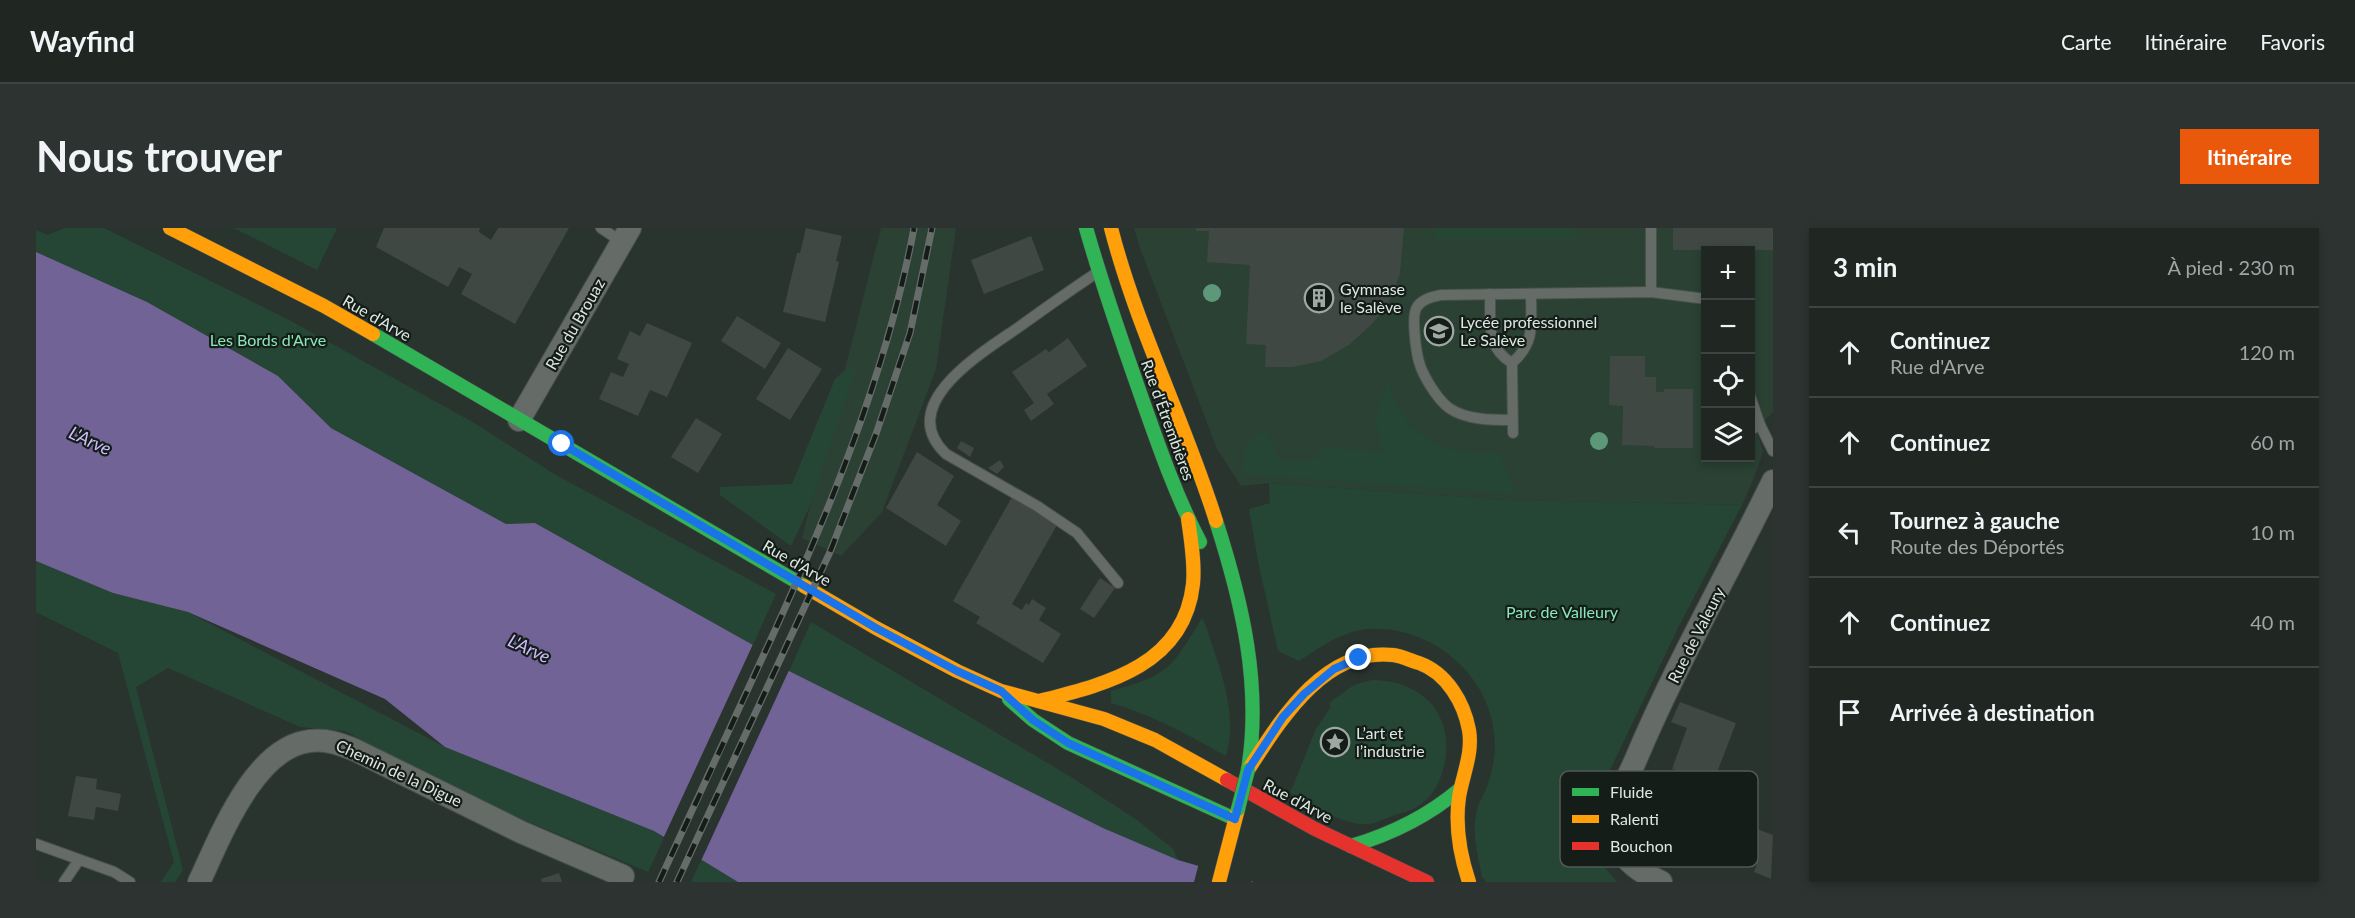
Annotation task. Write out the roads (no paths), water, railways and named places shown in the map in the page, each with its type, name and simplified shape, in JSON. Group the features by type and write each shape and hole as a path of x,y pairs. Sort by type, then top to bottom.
{"main road":[{"name":"Rue d'Arve","path":"170,228 324,306 876,628 957,671 1001,691 1104,719 1146,736 1297,820 1427,882"},
{"name":"Rue d'Étrembières","path":"1086,228 1160,449 1188,519 1208,557"},
{"name":"Rue d'Étrembières","path":"1111,228 1121,264 1212,506 1230,564 1251,657 1255,705 1253,749 1219,882"},
{"path":"1038,702 1136,670 1164,648 1184,620 1190,603 1193,568 1188,519"},
{"name":"Rue d'Étrembières","path":"1219,576 1242,613"},
{"path":"1248,770 1293,704 1334,669 1359,658 1383,655 1408,658 1433,670 1451,687 1462,705 1469,732 1470,752 1460,789 1460,846 1469,882"},
{"path":"1001,691 1033,720 1068,743 1237,814"},
{"path":"1351,846 1386,836 1418,821 1460,789"}],"street":[{"name":"Rue du Brouaz","path":"519,420 626,235"},
{"name":"Rue de Valeury","path":"1631,771 1656,712 1773,482"},
{"name":"Chemin de la Digue","path":"199,882 227,823 254,779 273,757 291,746 309,741 331,741 356,750 521,832 633,879"},
{"name":"Rue de Valeury","path":"1634,867 1661,882"},
{"name":"Chemin de la Digue","path":"600,882 633,879"}],"lane":[{"path":"601,228 626,235"},
{"path":"1078,228 1090,243"},
{"path":"1651,228 1651,292"},
{"path":"1118,583 1077,533 1037,506 946,454 936,444 930,426 937,400 944,386 963,366 1099,272 1121,264"},
{"path":"1512,420 1491,420 1469,416 1449,408 1433,389 1419,362 1414,321 1415,308 1424,299 1441,295 1651,292 1701,298"},
{"path":"1490,294 1491,334 1494,349 1512,363"},
{"path":"1512,363 1524,353 1531,338 1531,294"},
{"path":"1512,363 1513,433"},
{"path":"1755,428 1773,451"},
{"path":"36,844 114,872 130,882"},
{"path":"64,882 79,860"}],"water":[{"name":"L'Arve","path":"36,252 147,302 278,376 331,428 506,524 535,523 753,645 789,671 1103,828 1178,860 1254,882 738,882 654,831 445,747 385,699 188,612 113,593 36,561"}],"railway":[{"path":"659,882 771,639 815,539 855,438 889,334 914,228"},
{"path":"677,882 830,552 876,434 910,333 932,228"}],"place":[{"name":"Gymnase le Salève","path":"1319,298"},
{"name":"Lycée professionnel Le Salève","path":"1439,331"},
{"name":"L’art et l’industrie","path":"1335,742"}],"park label":[{"name":"Les Bords d'Arve","path":"268,340"},
{"name":"Parc de Valleury","path":"1562,612"}]}
